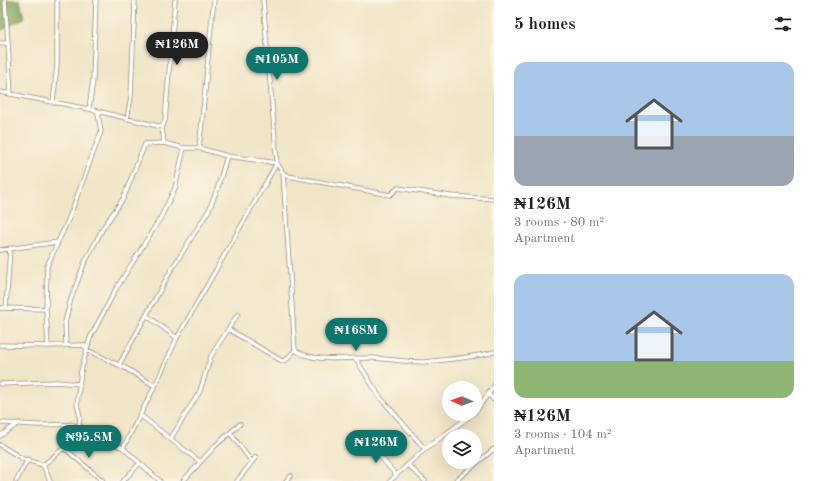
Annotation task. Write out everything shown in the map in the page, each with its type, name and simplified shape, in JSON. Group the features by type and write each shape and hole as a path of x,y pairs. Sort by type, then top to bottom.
{"street":[{"path":"5,0 11,94"},
{"path":"53,103 57,65 57,0"},
{"path":"89,109 93,80 96,0"},
{"path":"127,119 131,96 135,0"},
{"path":"164,143 162,127 165,121 175,0"},
{"path":"199,148 207,83 206,65 214,0"},
{"path":"263,0 277,163 283,172 288,176 390,195 398,188 451,196 494,199"},
{"path":"0,43 8,43"},
{"path":"0,92 89,109 98,113 162,127"},
{"path":"48,346 46,309 47,266 69,218 101,132 98,113"},
{"path":"66,344 65,322 71,299 84,264 103,228 123,199 146,144 164,143 184,148 199,148 227,156 277,163"},
{"path":"79,426 80,416 77,404 90,338 112,295 160,217 175,188 184,148"},
{"path":"119,365 170,272 209,210 218,187 227,156"},
{"path":"123,448 155,386 177,338 277,163"},
{"path":"228,329 282,360 286,360 295,350 283,172"},
{"path":"0,250 58,242"},
{"path":"6,308 10,248"},
{"path":"0,308 46,309"},
{"path":"170,438 200,390 211,356 238,314"},
{"path":"146,316 177,338"},
{"path":"0,345 84,345 87,350 119,365 155,386"},
{"path":"295,350 301,354 334,359 371,358 422,362 464,358 494,352"},
{"path":"356,359 379,396 425,449"},
{"path":"0,384 56,382 80,384"},
{"path":"482,402 494,386"},
{"path":"488,394 494,400"},
{"path":"140,415 200,462"},
{"path":"390,481 425,449 463,421"},
{"path":"0,436 19,422"},
{"path":"0,423 19,422 39,425 72,424 79,426 123,448 160,481"},
{"path":"43,465 64,448 72,424"},
{"path":"183,481 200,462 240,424"},
{"path":"230,433 252,462"},
{"path":"368,442 396,475"},
{"path":"0,445 23,459 28,459 43,465 50,481"},
{"path":"64,448 103,481"},
{"path":"455,481 494,449"},
{"path":"490,453 494,457"},
{"path":"237,481 256,457"},
{"path":"16,481 28,459"},
{"path":"123,481 140,463"},
{"path":"408,465 425,481"},
{"path":"286,481 290,476"}],"green space":[{"path":"0,0 20,0 24,18 0,31"}]}
